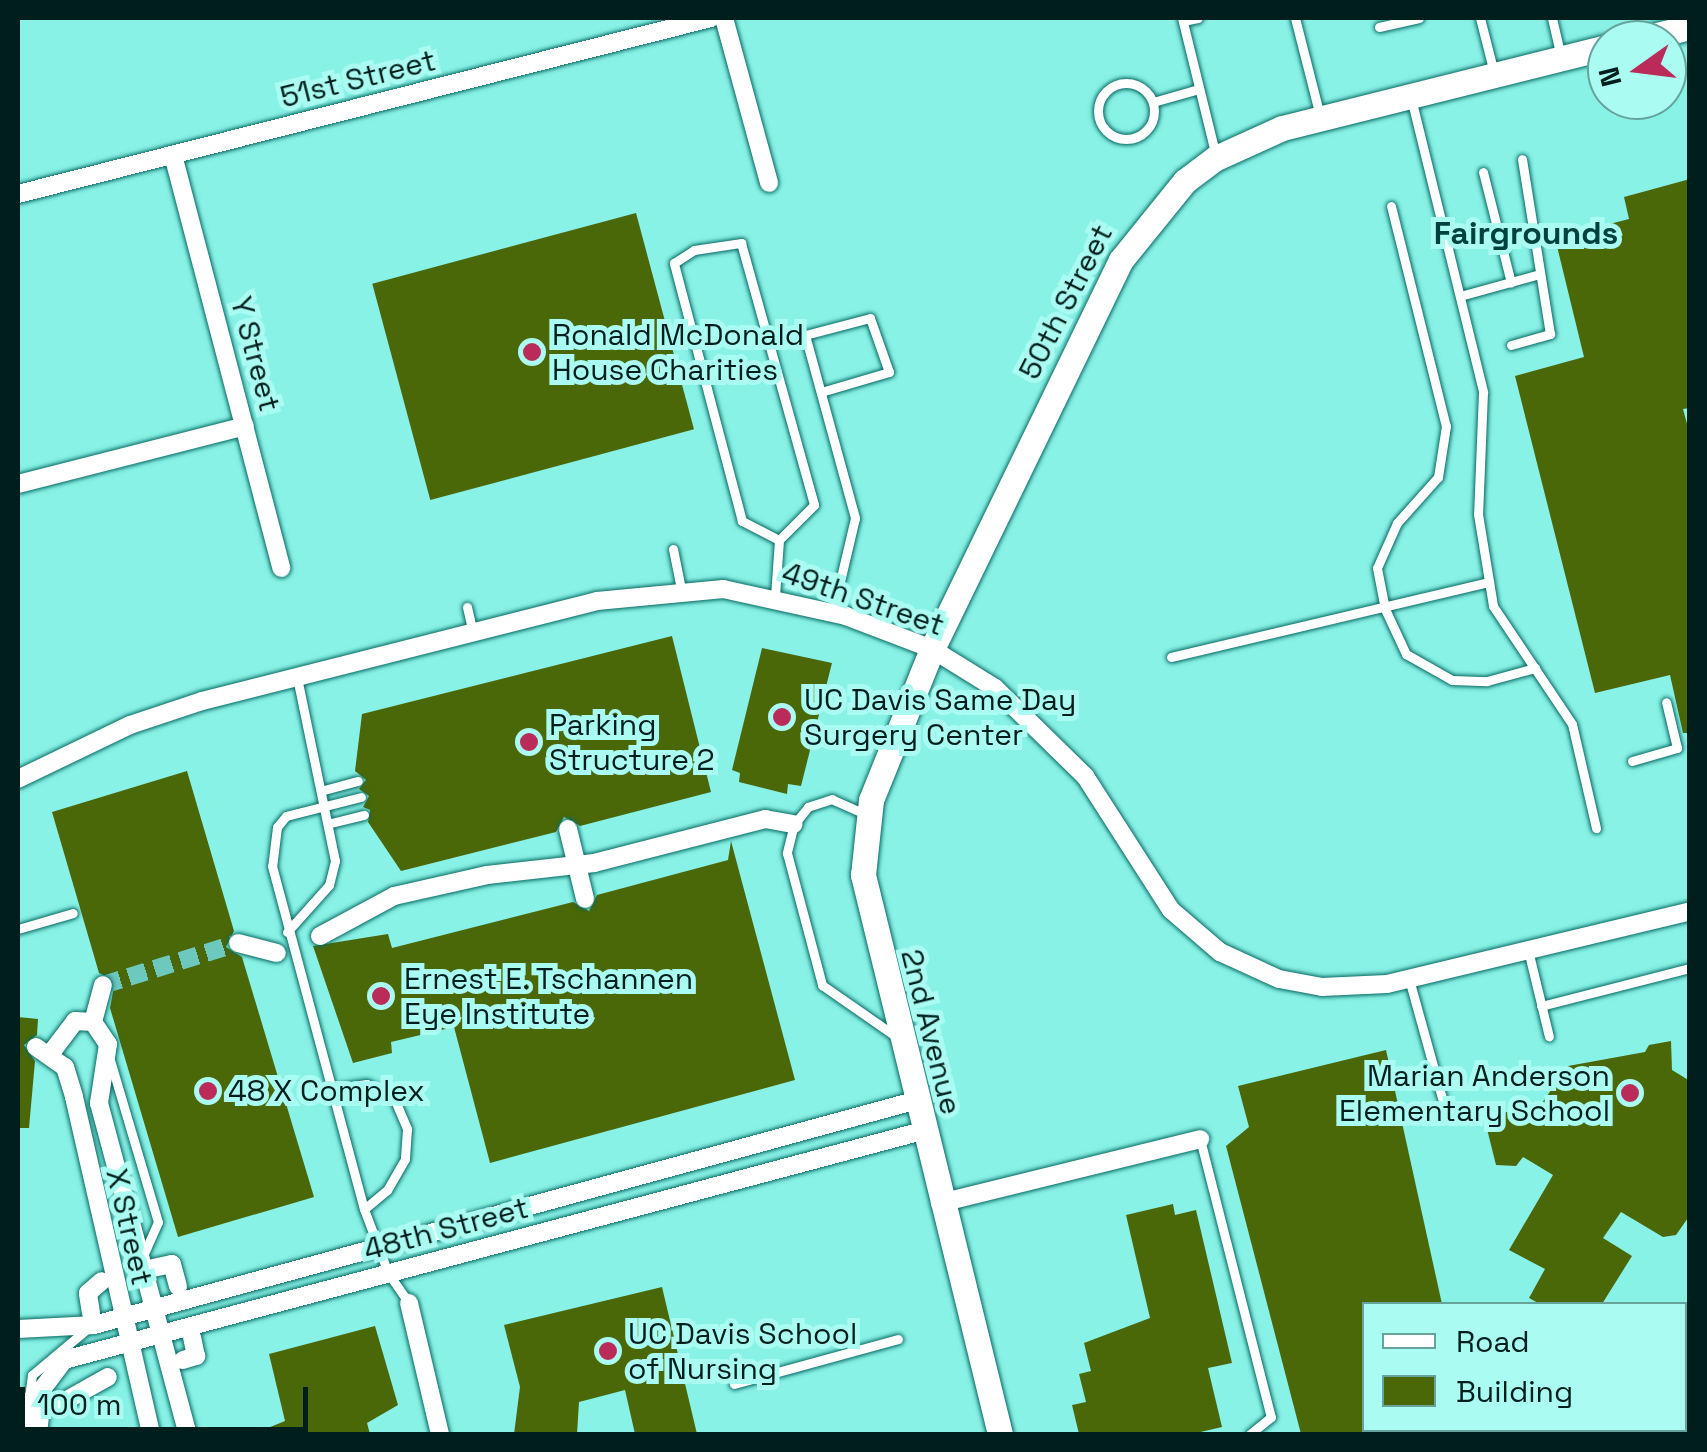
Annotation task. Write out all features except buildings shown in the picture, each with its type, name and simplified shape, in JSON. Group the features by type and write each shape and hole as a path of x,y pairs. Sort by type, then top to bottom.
{"street":[{"name":"51st Street","path":"18,194 711,18"},
{"path":"724,18 768,184"},
{"name":"50th Street","path":"932,650 1120,260 1164,201 1216,158 1321,118 1587,52"},
{"name":"Y Street","path":"173,154 281,568"},
{"path":"18,484 245,426"},
{"name":"49th Street","path":"18,780 148,718 297,676 597,601 680,589 776,596 833,612 932,650 995,688 1060,746 1104,802 1156,892 1220,952 1302,984 1354,988 1409,979 1690,910"},
{"name":"2nd Avenue","path":"932,650 882,764 868,815 867,913 1000,1434"},
{"path":"313,940 394,896 675,846 765,819 794,824"},
{"path":"568,828 584,899"},
{"path":"238,943 277,953"},
{"path":"103,985 94,1022 110,1060 98,1103 148,1263 153,1308 188,1434"},
{"name":"X Street","path":"94,1022 65,1027 44,1050 65,1066 74,1097 151,1434"},
{"name":"48th Street","path":"18,1329 122,1317 914,1101"},
{"name":"48th Street","path":"27,1402 64,1360 922,1132"},
{"path":"940,1203 1200,1139"},
{"path":"148,1263 172,1264 178,1286"},
{"path":"92,1319 88,1293 102,1281"},
{"path":"409,1303 440,1434"},
{"path":"192,1337 196,1360"},
{"path":"35,1434 27,1402 65,1401 110,1371"}],"lane":[{"path":"1198,18 1182,19 1216,158"},
{"path":"1294,18 1321,118"},
{"path":"1378,27 1420,18"},
{"path":"1480,18 1495,75"},
{"path":"1552,18 1562,58"},
{"path":"1136,84 1152,102 1156,116 1148,130 1108,137 1097,101 1104,90 1136,84"},
{"path":"1152,102 1199,89"},
{"path":"1410,96 1482,392 1478,514 1493,606 1572,724 1596,828"},
{"path":"1511,345 1550,334 1536,276 1522,159"},
{"path":"1483,172 1511,283"},
{"path":"1391,206 1446,426 1438,477 1397,523 1377,568 1385,609 1406,654 1452,680 1488,682 1535,668"},
{"path":"776,596 778,540 814,505 741,243 694,250 674,263 742,521 778,540"},
{"path":"1460,296 1536,276"},
{"path":"820,392 890,372 870,318 804,335 855,518 833,612"},
{"path":"673,550 680,589"},
{"path":"1171,658 1489,582"},
{"path":"467,607 473,632"},
{"path":"288,932 329,885 336,861 328,805 297,676"},
{"path":"1632,761 1677,748 1666,702"},
{"path":"324,790 358,781"},
{"path":"360,797 286,816 276,826 272,866 364,1209 388,1273 409,1303"},
{"path":"868,815 832,799 808,807 794,824 787,853 812,969 822,986 899,1038"},
{"path":"331,823 364,815"},
{"path":"18,929 72,913"},
{"path":"1528,950 1550,1037"},
{"path":"1541,1006 1690,968"},
{"path":"1409,979 1442,1098"},
{"path":"110,1060 158,1222 148,1263"},
{"path":"332,1089 367,1084 394,1098 407,1129 404,1159 387,1190 364,1209"},
{"path":"1200,1139 1271,1417 1250,1434"},
{"path":"27,1402 32,1375 44,1359 92,1319"},
{"path":"734,1384 898,1339"}],"tunnel":[{"path":"103,985 238,943"}],"place":[{"name":"Ronald McDonald House Charities","path":"532,352"},
{"name":"UC Davis Same Day Surgery Center","path":"782,717"},
{"name":"Parking Structure 2","path":"529,742"},
{"name":"Ernest E. Tschannen Eye Institute","path":"381,996"},
{"name":"48 X Complex","path":"208,1091"},
{"name":"Marian Anderson Elementary School","path":"1630,1093"},
{"name":"UC Davis School of Nursing","path":"608,1351"}],"district":[{"name":"Fairgrounds","path":"1526,233"}]}
